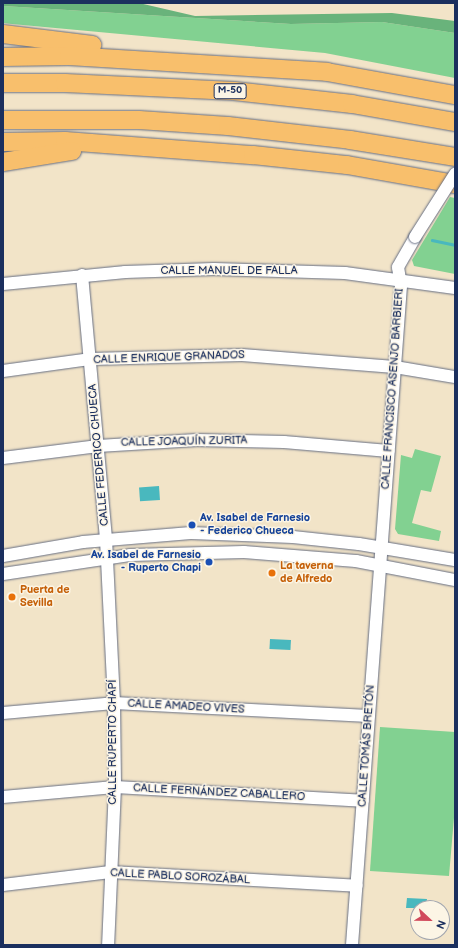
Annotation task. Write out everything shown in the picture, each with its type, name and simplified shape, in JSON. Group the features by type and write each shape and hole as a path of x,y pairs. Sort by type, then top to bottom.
{"highway":[{"path":"3,34 70,44 224,56 295,64 326,72 455,95"},
{"path":"3,57 69,56 326,72"},
{"name":"M-50","path":"3,83 65,83 234,91 352,104 455,122"},
{"path":"3,120 139,120 228,126 350,140 455,157"},
{"path":"3,142 65,141 156,146 346,165 455,184"},
{"path":"3,162 65,151 156,146"}],"street":[{"name":"CALLE FRANCISCO ASENJO BARBIERI","path":"382,546 401,286 399,280 399,263 455,174"},
{"name":"CALLE MANUEL DE FALLA","path":"3,284 82,275 214,268 345,273 455,288"},
{"name":"CALLE FEDERICO CHUECA","path":"82,275 91,359 106,540"},
{"name":"CALLE ENRIQUE GRANADOS","path":"3,371 91,359 242,355 395,367 455,377"},
{"name":"CALLE JOAQUÍN ZURITA","path":"3,458 98,446 241,440 389,451"},
{"path":"3,556 106,540 192,534 245,534 382,546 455,560"},
{"name":"CALLE RUPERTO CHAPÍ","path":"106,540 114,703 115,787 110,872 108,945"},
{"name":"CALLE TOMÁS BRETÓN","path":"352,945 382,546"},
{"path":"3,574 106,557 244,552 380,565 455,580"},
{"name":"CALLE AMADEO VIVES","path":"3,713 114,703 369,716"},
{"name":"CALLE FERNÁNDEZ CABALLERO","path":"3,797 115,787 363,801"},
{"name":"CALLE PABLO SOROZÁBAL","path":"3,884 110,872 357,886"}],"green space":[{"path":"3,3 139,3 195,16 392,13 455,21 455,33 382,22 291,24 3,6"},
{"path":"3,6 291,24 382,22 455,33 455,78 325,53 3,23"},
{"path":"450,197 455,198 455,274 414,266 412,260"},
{"path":"415,449 441,456 431,492 421,490 412,523 441,531 439,541 398,534 395,529 401,455 412,458"},
{"path":"380,727 455,732 455,806 449,876 370,871"}],"water":[{"path":"159,486 160,500 140,501 139,487"},
{"path":"270,639 291,640 290,650 269,649"},
{"path":"407,898 427,899 410,900 410,908 406,908"}],"waterway":[{"path":"432,240 455,245"}],"place":[{"name":"Av. Isabel de Farnesio - Federico Chueca","path":"192,525"},
{"name":"Av. Isabel de Farnesio - Ruperto Chapi","path":"209,562"},
{"name":"La taverna de Alfredo","path":"272,573"},
{"name":"Puerta de Sevilla","path":"12,597"}]}
